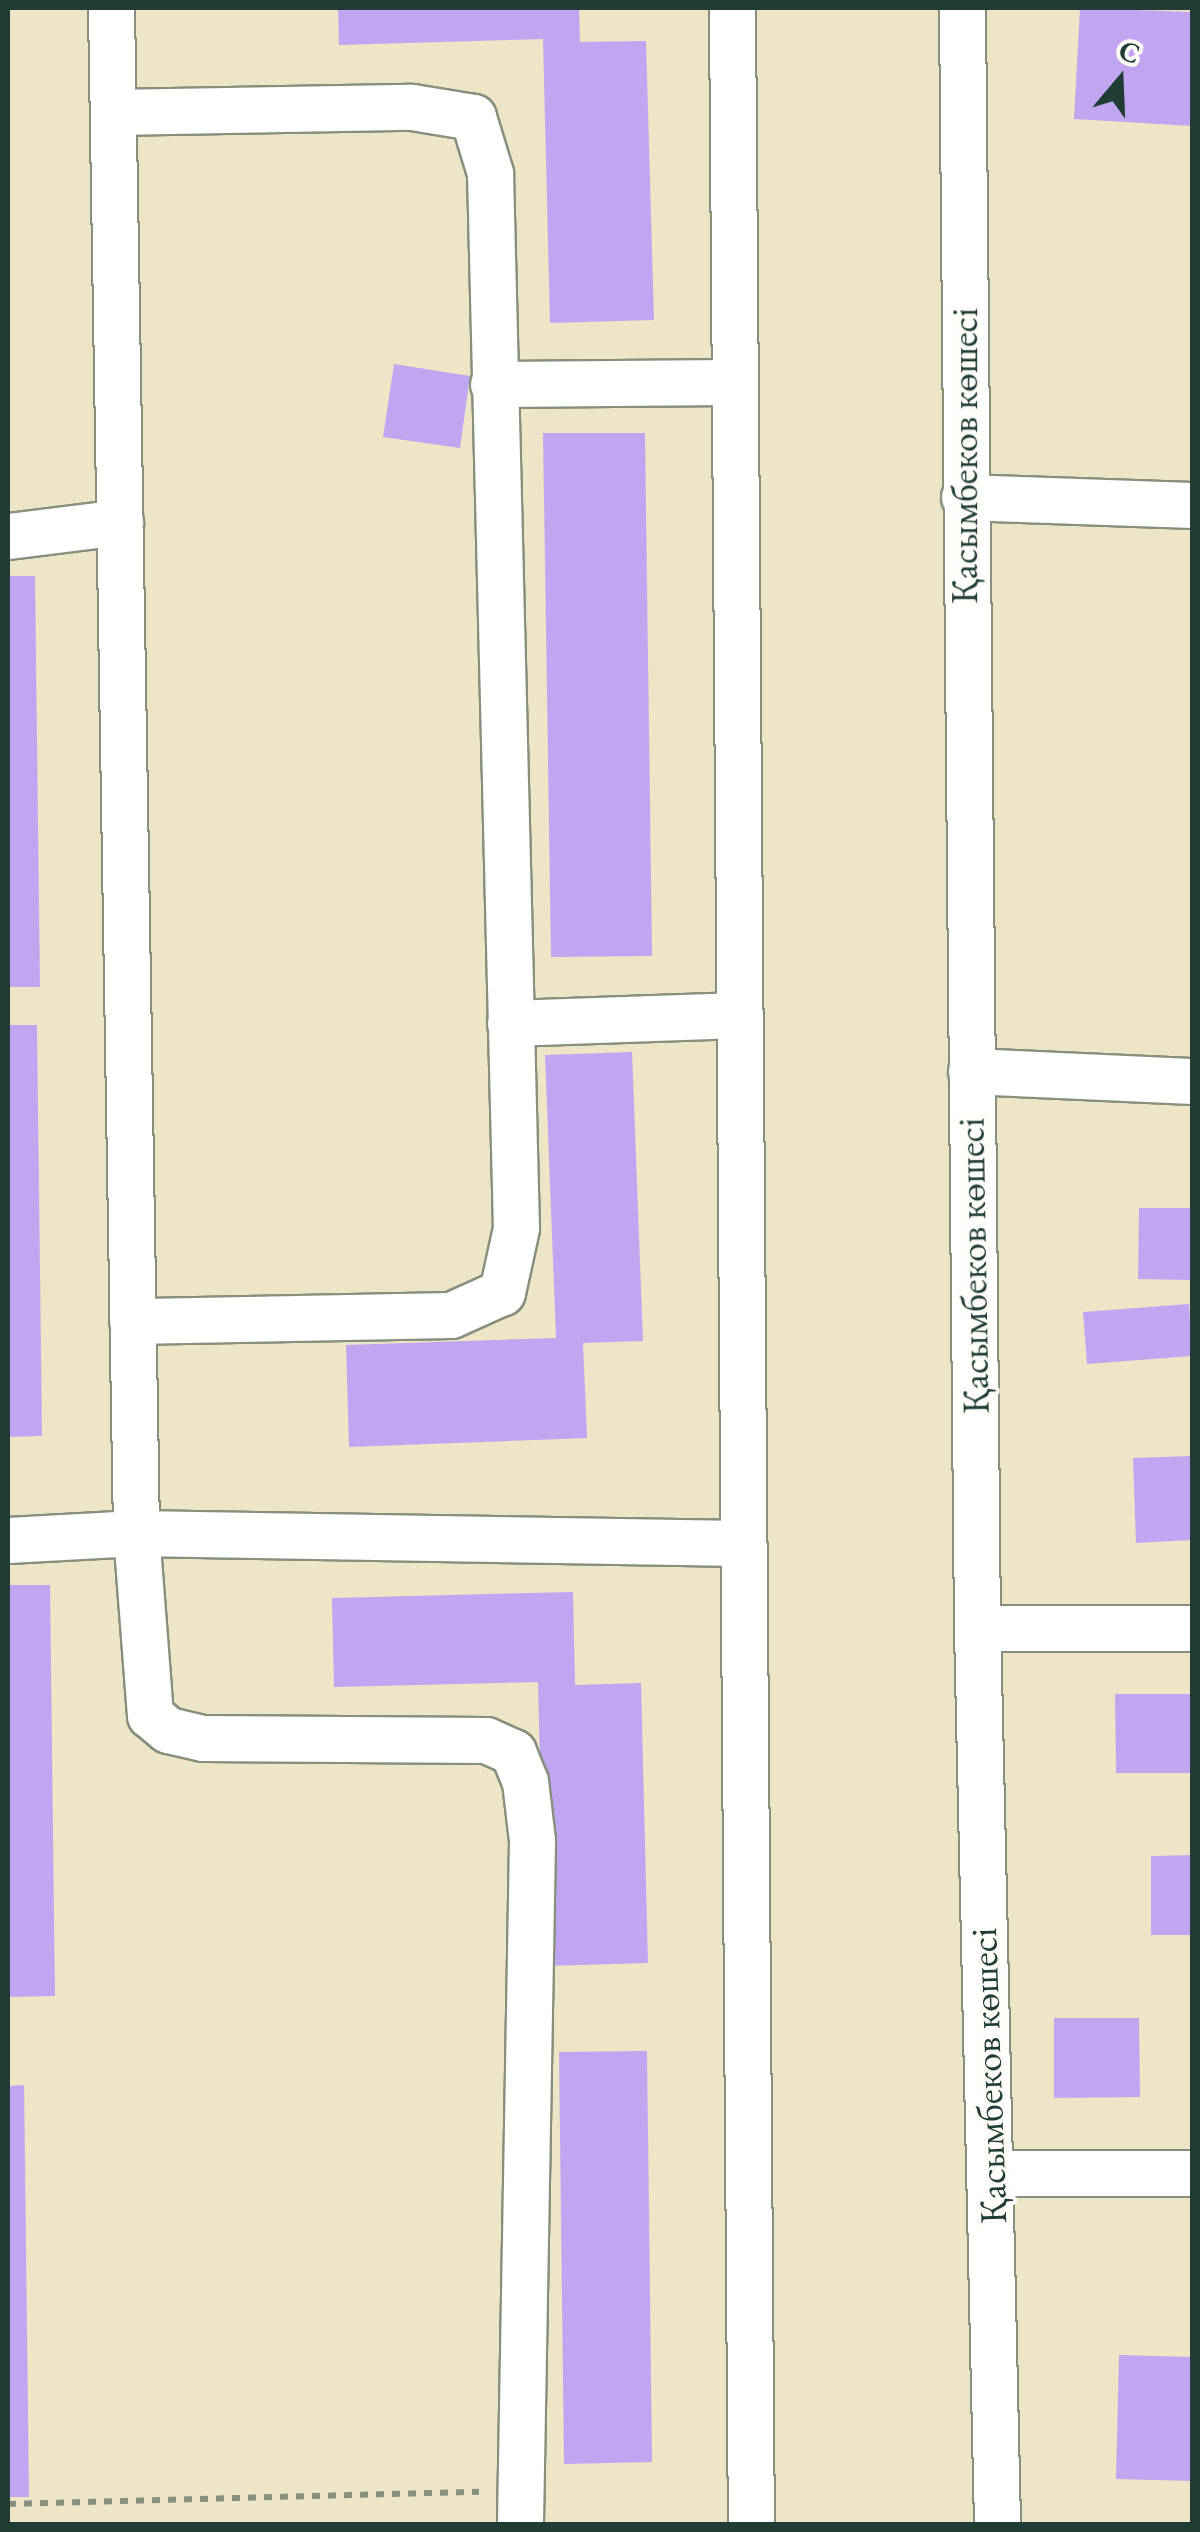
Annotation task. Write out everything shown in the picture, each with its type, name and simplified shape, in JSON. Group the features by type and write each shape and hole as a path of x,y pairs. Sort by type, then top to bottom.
{"street":[{"path":"111,8 136,1533 150,1715 168,1730 203,1738 486,1740 513,1752 525,1781 532,1841 520,2508"},
{"path":"732,8 751,2524"},
{"name":"Қасымбеков көшесі","path":"962,8 977,1628 997,2524"},
{"path":"113,112 412,108 472,116 490,173 516,1228 502,1292 451,1315 132,1321"},
{"path":"493,384 735,382"},
{"path":"964,496 1192,505"},
{"path":"8,536 120,522"},
{"path":"510,1023 739,1015"},
{"path":"972,1071 1192,1080"},
{"path":"8,1540 136,1533 742,1543"},
{"path":"977,1628 1192,1628"},
{"path":"991,2174 1192,2173"}],"path":[{"path":"8,2504 520,2508"}],"building":[{"path":"338,8 579,8 580,42 646,41 654,320 550,323 543,39 339,45"},
{"path":"1080,8 1192,12 1192,126 1074,119"},
{"path":"394,364 470,376 460,448 383,437"},
{"path":"543,433 645,433 652,956 551,957"},
{"path":"8,576 35,576 40,987 8,987"},
{"path":"8,1025 37,1025 42,1436 8,1437"},
{"path":"632,1052 643,1341 583,1343 587,1438 349,1447 346,1345 556,1338 545,1055"},
{"path":"1139,1208 1192,1208 1192,1280 1138,1279"},
{"path":"1189,1304 1192,1356 1087,1364 1083,1312"},
{"path":"1192,1456 1192,1540 1136,1543 1133,1458"},
{"path":"8,1585 50,1585 55,1996 8,1997"},
{"path":"573,1592 575,1685 641,1683 648,1963 545,1966 538,1682 334,1687 332,1598"},
{"path":"1115,1694 1192,1694 1192,1773 1116,1773"},
{"path":"1192,1855 1192,1935 1151,1935 1151,1856"},
{"path":"1054,2018 1139,2018 1140,2097 1054,2098"},
{"path":"647,2051 652,2462 564,2464 559,2052"},
{"path":"24,2085 29,2497 8,2497 8,2086"},
{"path":"1119,2355 1192,2357 1192,2481 1116,2479"}]}
